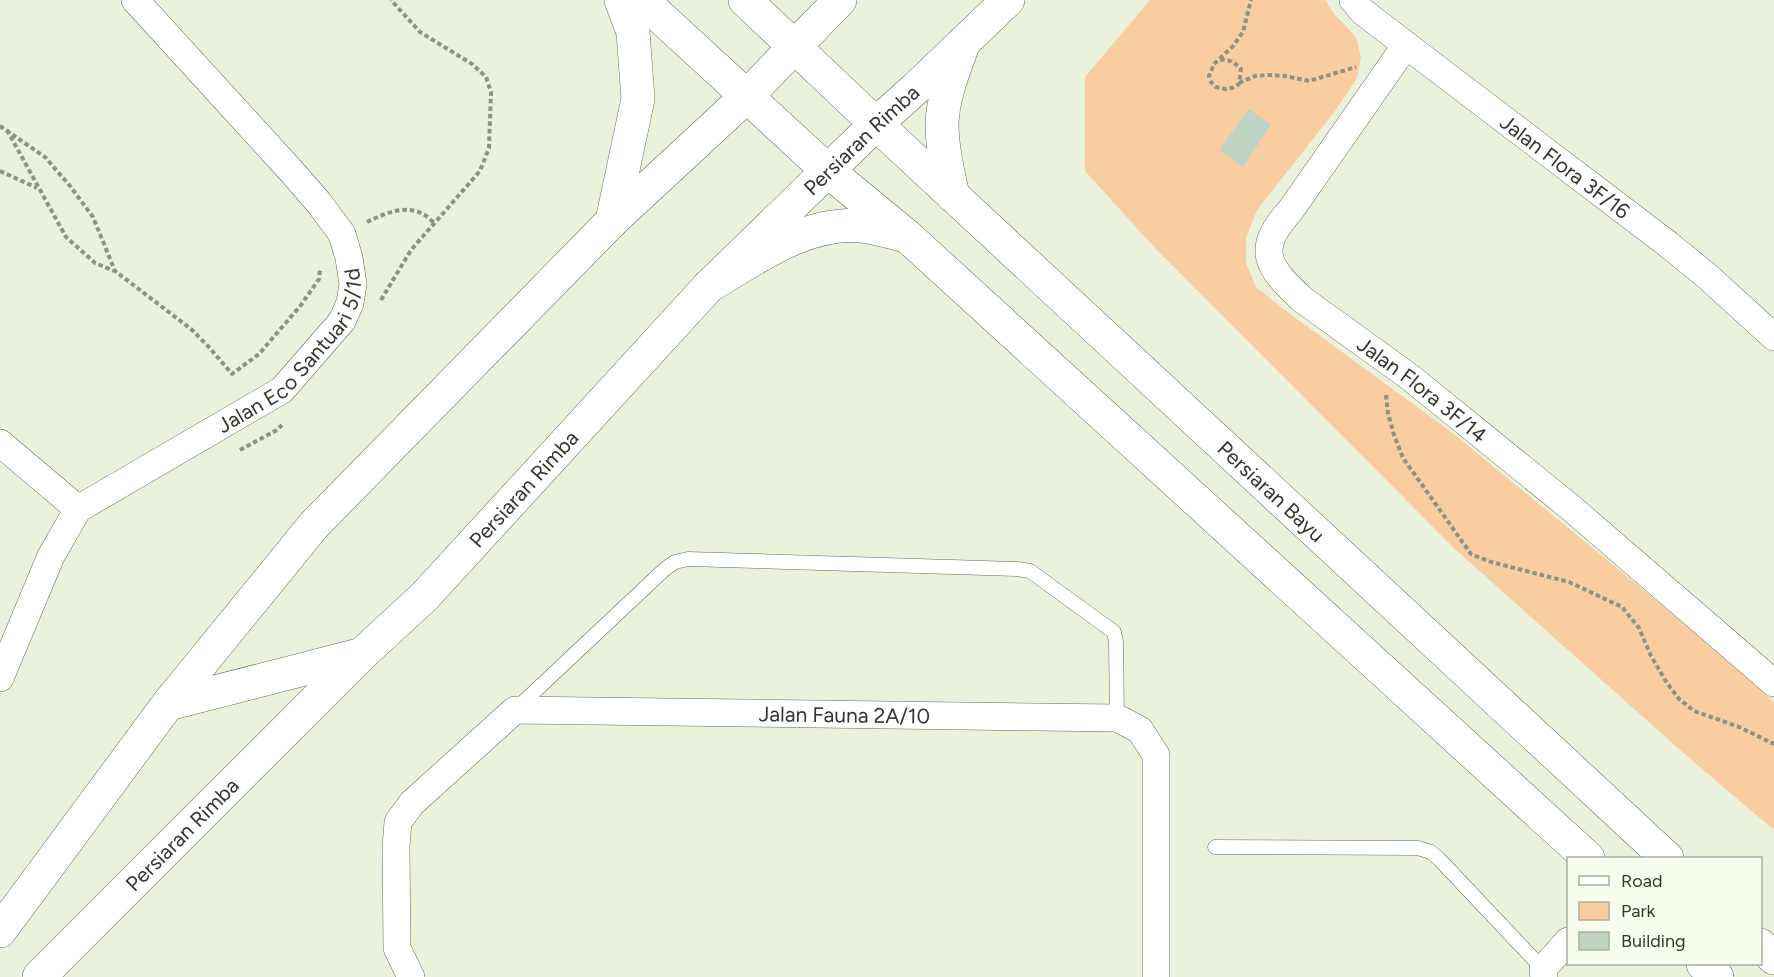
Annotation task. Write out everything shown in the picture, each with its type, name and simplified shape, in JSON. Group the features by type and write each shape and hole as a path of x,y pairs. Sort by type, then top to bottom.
{"main road":[{"path":"612,221 639,99 633,32 621,0"},
{"path":"642,0 748,95 828,171 907,236 1587,857"},
{"name":"Persiaran Bayu","path":"745,0 1666,857"},
{"path":"0,931 168,704 314,525 612,221 748,95 840,0"},
{"name":"Persiaran Rimba","path":"39,977 361,655 424,597 709,286 1008,0"},
{"path":"953,196 944,156 942,121 950,80 964,42"},
{"path":"709,286 786,241 826,228 861,226 907,236"},
{"path":"168,704 361,655"},
{"path":"1762,946 1774,958"},
{"path":"1705,965 1718,977"}],"street":[{"name":"Jalan Eco Santuari 5/1d","path":"0,678 51,556 78,509 282,390 342,321 350,303 353,284 342,234 299,180 135,0"},
{"name":"Jalan Flora 3F/16","path":"1353,0 1400,53 1669,245 1774,337"},
{"name":"Jalan Flora 3F/14","path":"1400,53 1272,235 1269,256 1273,266 1287,286 1303,300 1411,378 1569,507 1774,683"},
{"path":"0,443 78,509"},
{"path":"411,977 397,948 396,847 398,822 412,803 515,710"},
{"name":"Jalan Fauna 2A/10","path":"515,710 1117,718"},
{"path":"1117,718 1140,730 1156,755 1156,977"},
{"path":"1544,973 1567,944"}],"lane":[{"path":"515,710 666,568 675,562 688,559 1017,568 1030,571 1114,632 1117,718"},
{"path":"1215,847 1418,848 1431,852 1544,973"}],"path":[{"path":"1251,0 1243,32 1211,69 1209,76 1216,87 1232,88 1255,76 1269,75 1309,81 1400,53"},
{"path":"1220,60 1227,59 1241,69 1239,84"},
{"path":"0,126 45,157 70,186 93,218 115,271"},
{"path":"6,129 66,237 95,263 115,271 191,329 232,374 259,354 301,305 319,279 321,263 315,252 318,247 384,213 406,209 423,213 434,223"},
{"path":"0,171 38,189"},
{"path":"1380,356 1388,413 1403,458 1471,554 1491,562 1569,582 1622,608 1639,628 1651,656 1679,699 1694,711 1739,727 1774,744"}],"green space":[{"path":"1150,0 1325,0 1334,14 1356,37 1361,58 1357,78 1335,111 1257,210 1246,238 1246,263 1256,287 1450,431 1707,642 1774,702 1774,830 1688,757 1456,550 1155,248 1085,171 1085,77"}],"building":[{"path":"1249,109 1271,125 1243,167 1219,150"}]}
